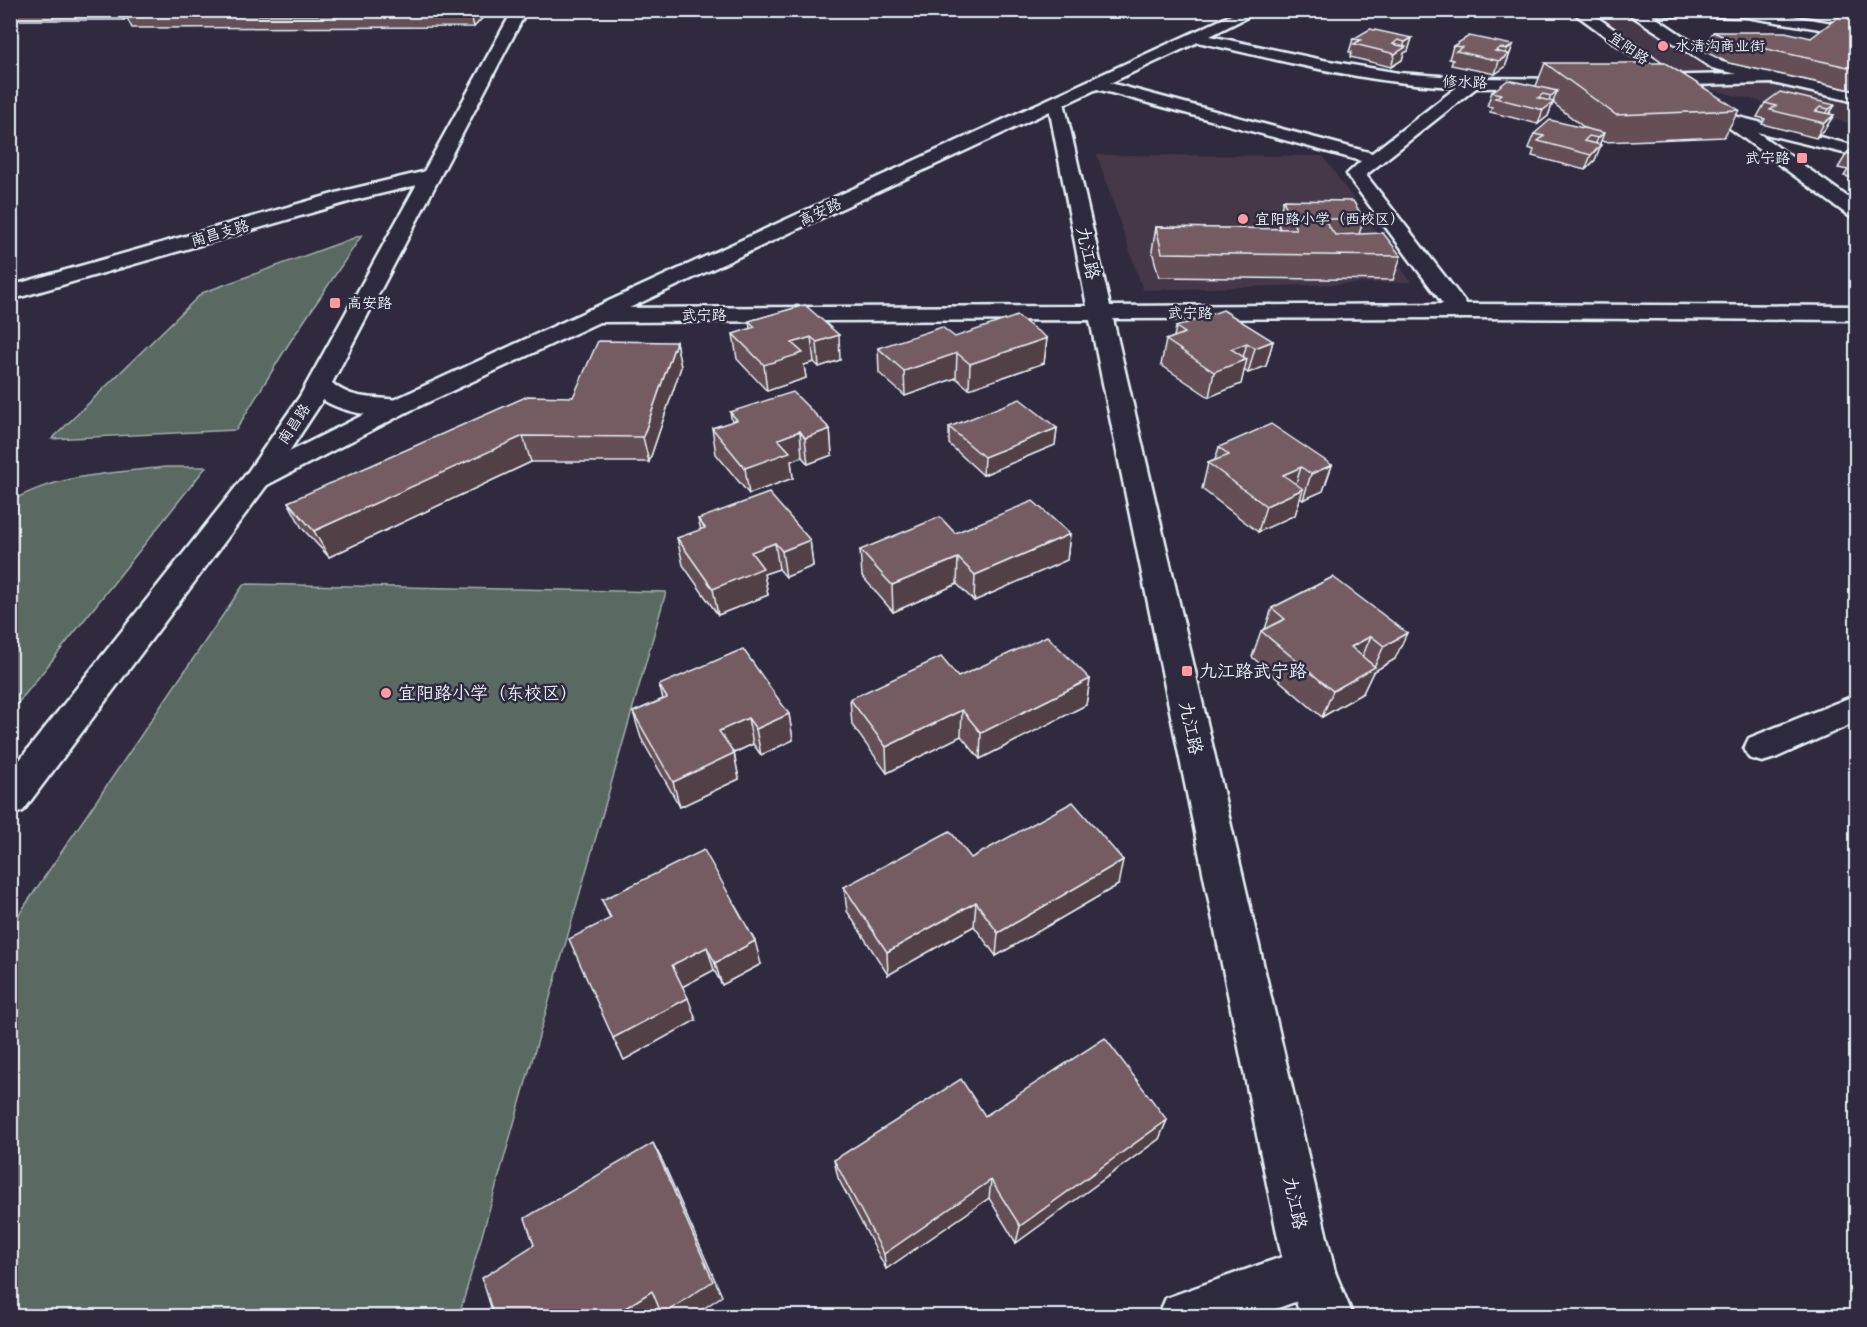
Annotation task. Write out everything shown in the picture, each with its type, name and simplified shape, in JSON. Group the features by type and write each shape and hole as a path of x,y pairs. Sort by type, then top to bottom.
{"street":[{"name":"南昌路","path":"10,801 257,479 319,385 520,10"},
{"name":"高安路","path":"257,479 398,407 1254,10"},
{"name":"宜阳路","path":"1577,10 1857,212"},
{"path":"1634,11 1746,13 1857,31"},
{"path":"1634,11 1718,65 1857,98"},
{"name":"修水路","path":"1197,37 1327,66 1400,78 1471,84 1596,82"},
{"path":"1630,82 1772,78"},
{"path":"1096,84 1374,159"},
{"path":"1460,311 1356,174 1471,84"},
{"name":"九江路","path":"1056,102 1100,313 1318,1294"},
{"path":"1730,120 1857,151"},
{"name":"南昌支路","path":"10,293 354,194 431,176"},
{"name":"武宁路","path":"596,315 1460,311 1857,313"},
{"path":"319,385 331,397 348,404 398,407"},
{"path":"1762,748 1857,708"},
{"path":"1184,1317 1318,1294"}],"shaded area":[{"name":"水清沟商业街","path":"1563,11 1642,11 1777,84 1856,103 1856,125 1676,81"},
{"name":"宜阳路小学（西校区）","path":"1097,155 1323,156 1411,282 1143,290"}],"green space":[{"path":"362,235 288,345 236,430 52,439 202,293"},
{"path":"166,467 206,467 11,712 11,501 29,492 67,480 106,473"},
{"name":"宜阳路小学（东校区）","path":"244,584 666,592 459,1316 11,1316 11,926"}],"building":[{"path":"134,10 366,10 367,15 126,15"},
{"path":"1846,11 1857,12 1857,44 1854,47 1857,47 1857,69 1739,43 1713,32 1785,32 1811,38"},
{"path":"1370,29 1412,38 1405,42 1398,40 1393,44 1406,47 1395,54 1354,44 1361,40 1353,39"},
{"path":"1469,36 1513,45 1507,49 1500,48 1495,51 1509,54 1499,61 1456,51 1462,47 1453,46"},
{"path":"1545,63 1665,63 1739,110 1616,115"},
{"path":"1508,80 1557,91 1551,96 1543,94 1538,98 1554,102 1543,110 1495,98 1501,94 1492,92"},
{"path":"1780,92 1835,105 1829,109 1820,107 1816,111 1834,115 1824,123 1770,110 1776,106 1765,103"},
{"path":"1550,120 1604,133 1598,138 1589,136 1584,141 1601,145 1591,155 1538,141 1544,136 1534,134"},
{"path":"1857,144 1857,155 1847,153"},
{"path":"1283,200 1353,201 1364,219 1324,219 1335,235 1383,233 1401,256 1162,253 1156,227 1296,229"},
{"path":"805,305 839,335 817,342 811,337 792,343 803,353 764,365 733,334 755,327 749,321"},
{"path":"1223,310 1273,341 1255,348 1247,343 1231,349 1247,359 1214,372 1166,340 1185,333 1176,327"},
{"path":"1017,316 1047,338 970,364 957,353 904,371 878,348 942,327 955,337"},
{"path":"598,341 676,342 643,437 523,436 314,531 288,502 528,396 573,397"},
{"path":"793,392 830,429 805,438 800,431 778,439 790,452 745,468 712,428 737,420 730,412"},
{"path":"1020,399 1057,428 984,457 949,427"},
{"path":"1271,424 1332,465 1311,474 1301,467 1283,475 1303,489 1266,506 1208,463 1229,455 1219,447"},
{"path":"769,493 810,540 782,551 775,543 751,552 763,568 713,589 677,538 705,528 698,519"},
{"path":"1033,501 1070,534 975,575 958,558 892,585 860,550 940,517 955,533"},
{"path":"1333,577 1407,633 1384,646 1371,636 1351,647 1375,667 1333,691 1261,631 1285,619 1272,608"},
{"path":"1047,636 1090,679 981,733 962,710 886,747 850,699 941,657 958,677"},
{"path":"743,649 789,714 756,729 748,718 719,731 734,753 673,782 633,712 667,698 659,685"},
{"path":"1073,802 1123,860 998,933 976,902 887,952 844,887 950,831 971,858"},
{"path":"704,850 755,941 715,963 707,947 672,965 688,998 613,1038 569,939 611,918 602,900"},
{"path":"1105,1038 1167,1120 1020,1226 991,1180 884,1254 834,1160 961,1079 985,1116"},
{"path":"653,1143 713,1281 662,1315 652,1291 611,1317 494,1317 482,1278 534,1245 525,1218"}],"place":[{"name":"水清沟商业街","path":"1663,46"},
{"name":"武宁路","path":"1802,158"},
{"name":"宜阳路小学（西校区）","path":"1243,219"},
{"name":"高安路","path":"335,303"},
{"name":"九江路武宁路","path":"1187,671"},
{"name":"宜阳路小学（东校区）","path":"386,693"}]}
